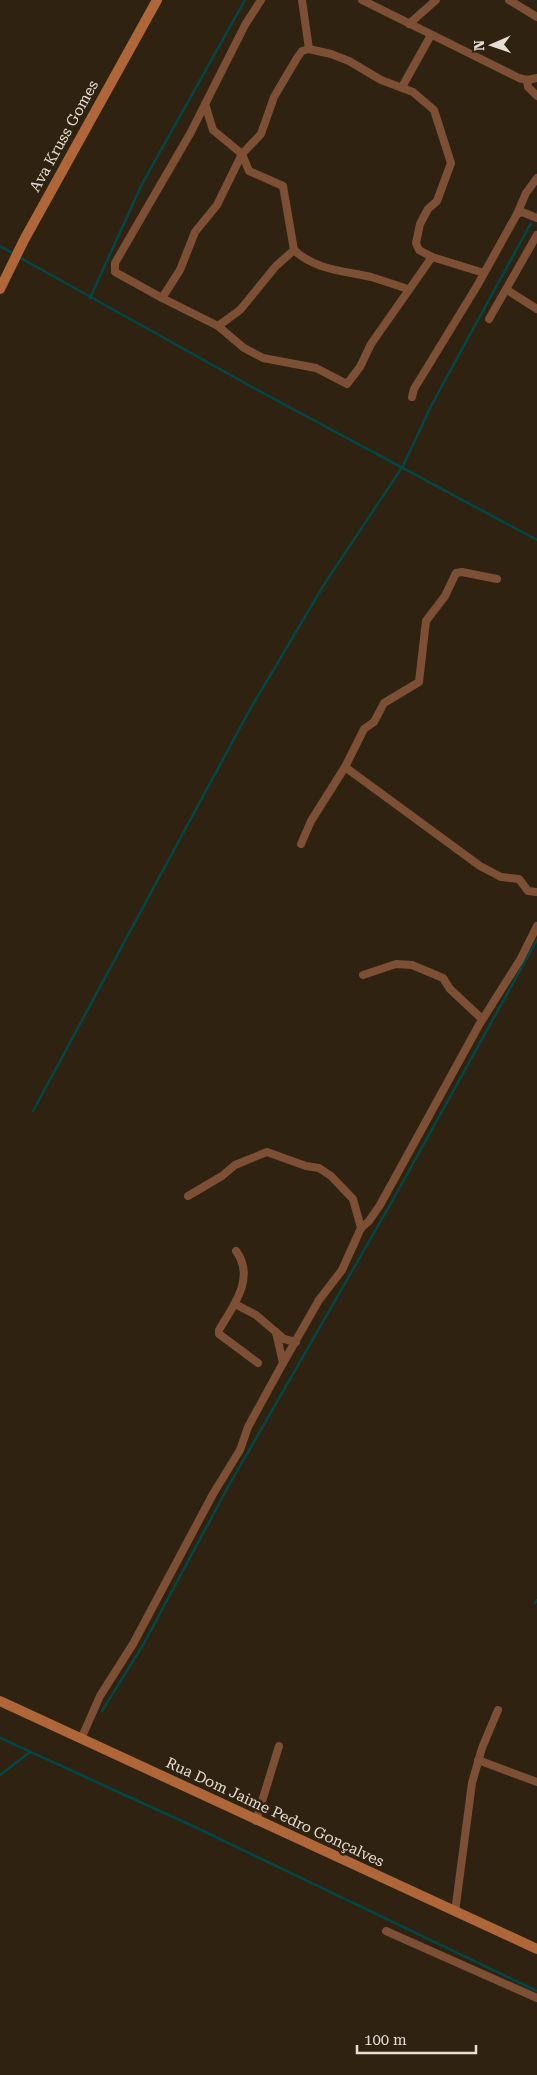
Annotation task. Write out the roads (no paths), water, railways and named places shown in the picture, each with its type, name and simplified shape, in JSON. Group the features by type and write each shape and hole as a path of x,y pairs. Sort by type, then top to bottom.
{"main road":[{"name":"Ava Kruss Gomes","path":"0,288 24,240 157,0"},
{"name":"Rua Dom Jaime Pedro Gonçalves","path":"0,1700 537,1949"}],"street":[{"path":"260,0 245,25 205,104 113,267 116,272 218,326 244,348 263,358 316,368 348,384 408,289 432,257"},
{"path":"302,0 309,49"},
{"path":"362,0 527,80 537,78"},
{"path":"409,24 436,0"},
{"path":"509,0 537,17"},
{"path":"402,87 431,35"},
{"path":"162,298 180,270 195,232 216,205 242,154 261,134 274,97 297,58 302,51 309,49 332,54 349,61 381,80 413,92 434,110 451,163 437,201 428,209 418,232 416,243 419,250 432,257 484,273"},
{"path":"527,80 528,87 537,96"},
{"path":"205,104 213,130 242,154 249,171 283,186 294,250 316,265 370,277 408,289"},
{"path":"412,397 434,355 517,214 526,193 537,178"},
{"path":"517,214 522,212 537,218"},
{"path":"489,319 537,235"},
{"path":"218,326 240,310 276,266 294,250"},
{"path":"507,290 537,309"},
{"path":"301,844 311,821 345,767 364,729 374,722 384,703 419,682 426,621 444,596 456,573 462,572 497,579"},
{"path":"345,767 480,866 501,877 519,879 528,891 537,892"},
{"path":"81,1739 100,1696 133,1644 208,1502 240,1450 248,1427 283,1363 319,1300 338,1276 361,1228 369,1221 380,1205 482,1019 520,960 537,926"},
{"path":"363,975 388,966 412,965 443,978 450,989 482,1019"},
{"path":"188,1196 222,1176 235,1165 268,1152 306,1166 319,1168 331,1176 353,1199 361,1228"},
{"path":"236,1251 241,1258 244,1272 235,1304 218,1330 219,1334 258,1363"},
{"path":"235,1304 256,1315 284,1339 296,1342"},
{"path":"275,1330 283,1363"},
{"path":"455,1912 472,1783 478,1760 498,1710"},
{"path":"256,1820 279,1746"},
{"path":"478,1760 537,1782"},
{"path":"386,1932 537,1998"}],"waterway":[{"path":"90,298 142,184 245,0"},
{"path":"33,1111 249,711 325,583 403,466 431,406 531,223"},
{"path":"0,246 14,254"},
{"path":"19,257 252,387 537,540"},
{"path":"102,1711 143,1645 228,1487 390,1205 537,940"},
{"path":"0,1738 195,1827 537,1991"},
{"path":"0,1775 30,1752"}]}
